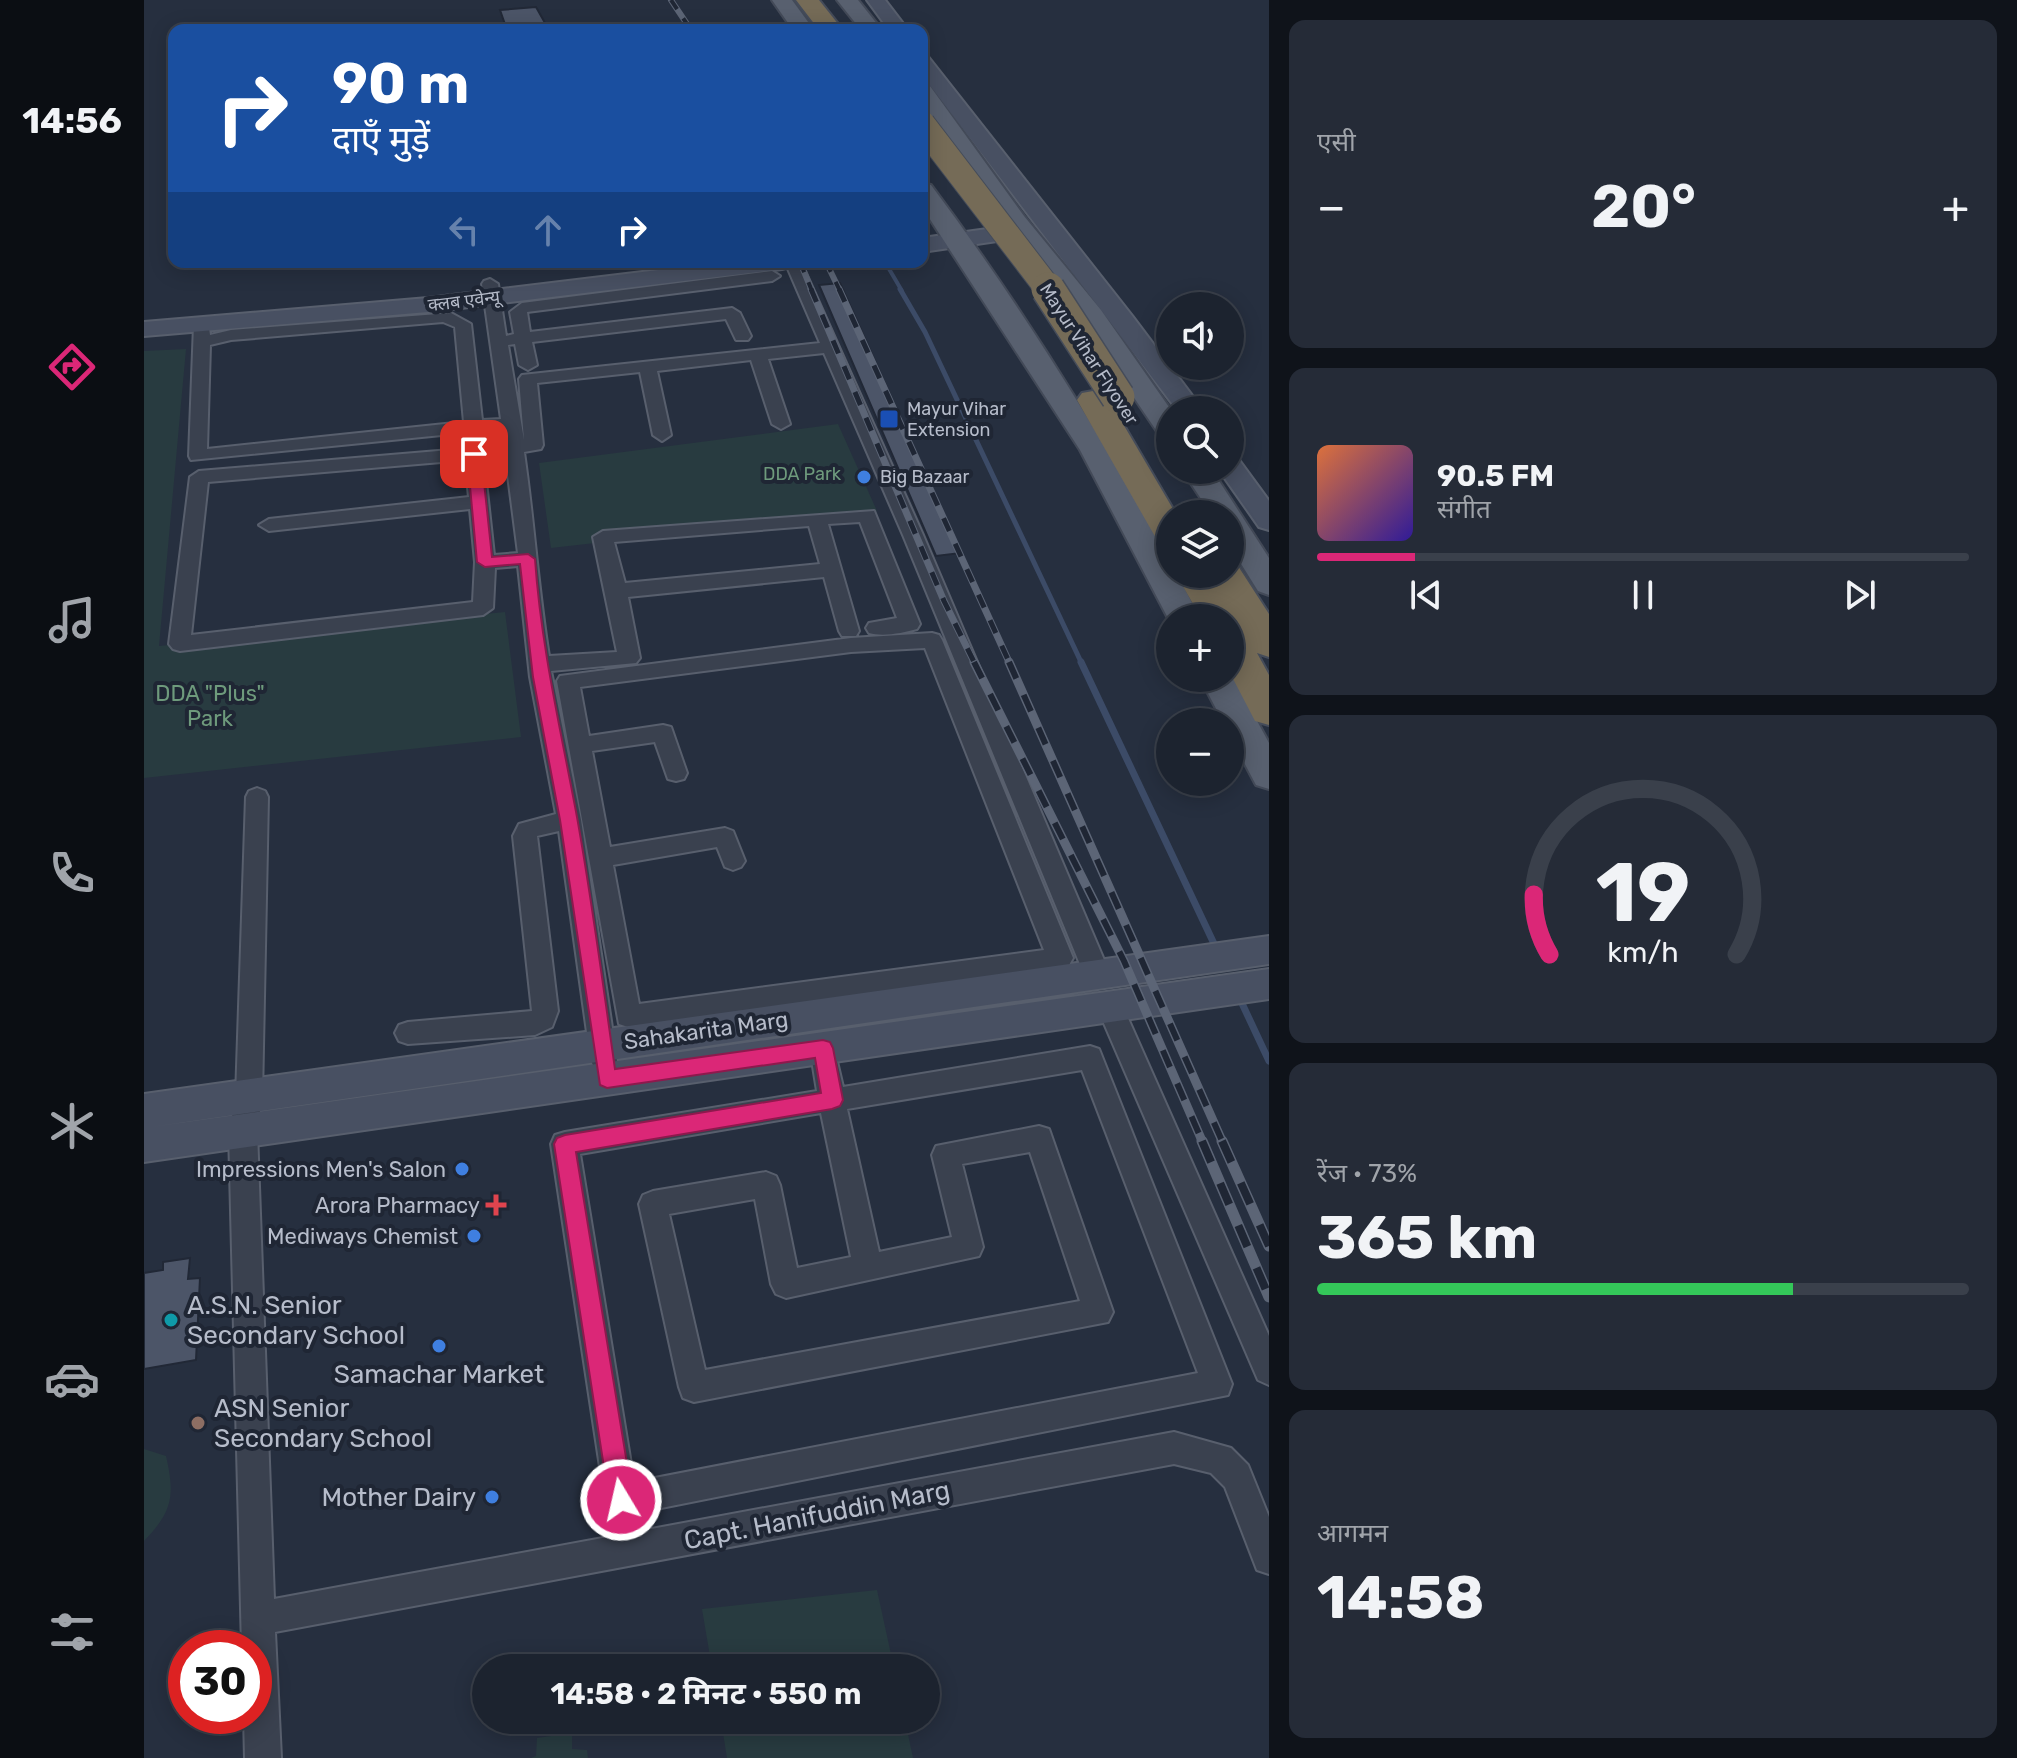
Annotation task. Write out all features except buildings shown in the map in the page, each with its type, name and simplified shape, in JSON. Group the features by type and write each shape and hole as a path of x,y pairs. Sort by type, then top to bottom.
{"highway":[{"path":"807,0 826,24"},
{"path":"828,0 846,24"},
{"name":"Mayur Vihar Flyover","path":"928,132 1066,312 1181,500"},
{"name":"Mayur Vihar Flyover","path":"928,160 1093,400 1156,509"},
{"path":"1235,588 1269,644"},
{"path":"1244,664 1269,711"}],"main road":[{"path":"782,0 800,24"},
{"path":"847,0 867,24"},
{"path":"928,82 1019,226 1092,316 1156,410"},
{"path":"928,198 1095,450 1177,604"},
{"path":"1016,328 1021,314 1038,306 1061,307 1092,316"},
{"path":"1244,543 1269,584"},
{"path":"1224,692 1269,776"}],"street":[{"path":"876,0 894,24"},
{"path":"928,81 1091,277 1180,396"},
{"path":"928,243 955,235 1019,226"},
{"path":"928,233 955,235"},
{"name":"क्लब एवेन्यू","path":"144,329 201,333 636,268"},
{"path":"795,268 913,535 1104,991 1269,1370"},
{"name":"क्लब एवेन्यू","path":"144,318 777,269"},
{"name":"क्लब एवेन्यू","path":"523,339 518,312 522,308 777,269"},
{"path":"660,288 675,320"},
{"path":"491,291 514,447 531,609 544,696 569,820 602,1048"},
{"path":"498,342 732,313 742,336"},
{"path":"474,427 463,324 455,319 231,335 201,333 198,456 474,427 510,423"},
{"path":"523,339 528,365"},
{"path":"514,447 534,445 528,379 828,347"},
{"path":"758,354 781,424"},
{"path":"647,366 662,435"},
{"path":"474,454 485,562 483,608 180,644 199,477 474,454"},
{"path":"1243,484 1269,521"},
{"path":"269,525 477,502"},
{"path":"540,664 629,658 910,624 867,515 603,537 629,658"},
{"path":"817,519 849,631"},
{"path":"485,562 528,559"},
{"path":"617,591 830,570"},
{"path":"602,1048 628,1016 1060,958 932,640 851,645 568,681 628,1016"},
{"path":"544,696 570,693"},
{"path":"579,745 663,733 676,773"},
{"path":"257,797 246,1114 263,1758"},
{"path":"408,1033 535,1024 543,1019 545,1011 525,836 527,830 537,826 569,820"},
{"path":"600,858 725,837 733,861"},
{"name":"Sahakarita Marg","path":"144,1145 246,1114 602,1048 1104,991 1169,981 1269,950"},
{"path":"1169,981 1269,984"},
{"name":"Sahakarita Marg","path":"602,1048 823,1048 1104,991"},
{"path":"823,1048 868,1267"},
{"path":"1090,1057 1217,1384 621,1500 565,1144 832,1100 1090,1057"},
{"name":"Sahakarita Marg","path":"144,1111 246,1114"},
{"path":"1039,1138 1098,1312 694,1387 653,1204 766,1185 786,1284 868,1267 969,1247 946,1155 1039,1138"},
{"name":"Capt. Hanifuddin Marg","path":"258,1619 1174,1448 1220,1459 1237,1476 1269,1558"}],"green space":[{"name":"DDA \"Plus\" Park","path":"186,349 159,646 505,612 521,737 144,778 144,351"},
{"name":"DDA Park","path":"838,424 877,511 551,548 539,463"},
{"path":"144,1449 166,1456 171,1492 161,1521 144,1541"},
{"path":"877,1590 891,1654 710,1654 702,1609"},
{"path":"572,1734 572,1749 587,1750 588,1758 531,1758 536,1756 537,1738"},
{"path":"723,1734 908,1734 913,1758 727,1758"}],"waterway":[{"path":"889,268 902,291"},
{"path":"900,289 925,332 1082,664"},
{"path":"1081,662 1217,950"},
{"path":"1239,997 1269,1061"}],"railway":[{"path":"671,0 687,24"},
{"path":"802,268 812,291"},
{"path":"829,268 840,291"},
{"path":"811,289 944,601 975,664"},
{"path":"839,289 1010,664"},
{"path":"1009,662 1223,1143"},
{"path":"975,664 1124,961 1203,1143"},
{"path":"1202,1141 1269,1297"},
{"path":"1222,1141 1269,1246"}],"place":[{"name":"Mayur Vihar Extension","path":"889,419"},
{"name":"Big Bazaar","path":"864,477"},
{"name":"Impressions Men's Salon","path":"462,1169"},
{"name":"Arora Pharmacy","path":"496,1205"},
{"name":"Mediways Chemist","path":"474,1236"},
{"name":"A.S.N. Senior Secondary School","path":"171,1320"},
{"name":"Samachar Market","path":"439,1346"},
{"name":"ASN Senior Secondary School","path":"198,1423"},
{"name":"Mother Dairy","path":"492,1497"}],"route":[{"path":"474,454 485,562 528,559 531,609 541,677 569,820 607,1079 823,1048 830,1083 832,1100 565,1144 621,1500"}]}
